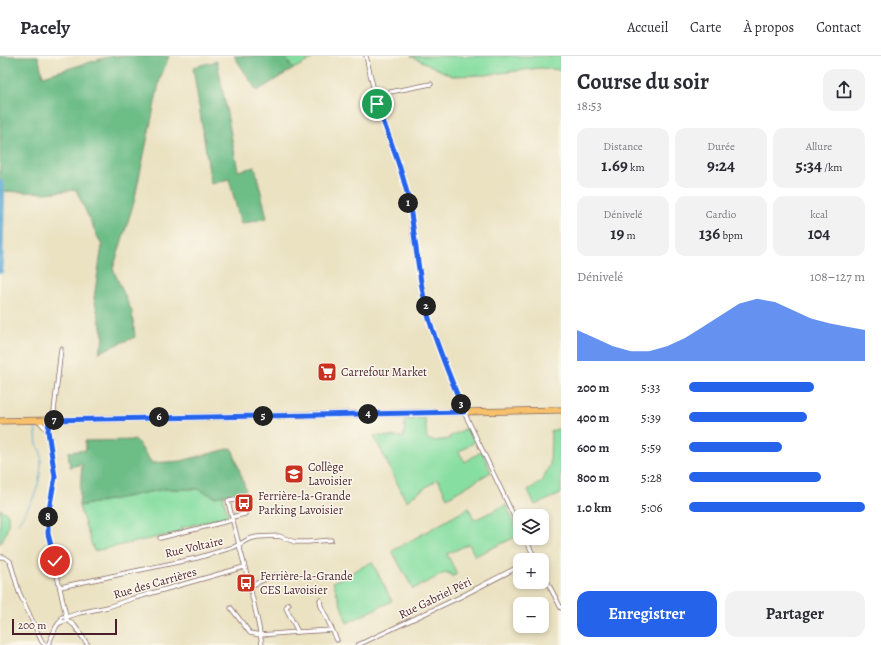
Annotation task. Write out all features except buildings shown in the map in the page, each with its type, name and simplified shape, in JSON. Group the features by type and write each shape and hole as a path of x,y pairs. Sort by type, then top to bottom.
{"main road":[{"path":"0,420 561,410"}],"street":[{"path":"366,56 375,95 385,127 398,160 410,210 414,242 428,316 464,412 513,514"},
{"path":"375,95 431,84"},
{"path":"60,349 51,420 48,431 55,477 48,515 48,534 60,587 65,619"},
{"path":"38,420 48,431"},
{"path":"160,538 191,531 232,518 245,514 242,499 228,501 232,518 249,587 262,645"},
{"name":"Rue Voltaire","path":"60,587 197,558 239,546 249,539 269,535 279,536 295,542 331,540"},
{"path":"0,557 4,557 10,561 27,612 42,642 47,645 56,627 65,619"},
{"name":"Rue des Carrières","path":"65,619 108,608 131,599 244,567"},
{"name":"Rue Gabriel Péri","path":"358,645 460,597 513,570"},
{"path":"249,587 276,575"},
{"path":"549,585 561,608"},
{"path":"320,600 321,606 337,640"},
{"path":"289,604 286,608 298,632"},
{"path":"231,608 250,633 260,636 332,630"},
{"path":"65,619 74,625 88,645"}],"green space":[{"path":"0,56 38,56 43,76 111,56 169,56 160,79 134,202 113,269 132,312 135,337 99,352 104,339 94,298 102,246 76,190 45,193 0,191"},
{"path":"234,56 284,56 293,69 257,91"},
{"path":"284,56 310,56 312,59 293,69"},
{"path":"411,56 561,56 561,70 540,68 484,75 452,76"},
{"path":"217,61 238,171 255,167 267,218 241,224 229,179 211,184 193,67"},
{"path":"425,418 427,439 434,441 450,439 449,437 469,427 476,441 459,452 465,462 482,451 491,472 447,498 438,479 406,501 374,436 404,437 405,419"},
{"path":"561,428 561,494 535,505 528,490 541,482 550,465 551,431"},
{"path":"136,440 152,463 181,461 232,448 246,490 215,497 198,489 165,489 79,506 82,464 70,467 68,452 86,450 85,441"},
{"path":"165,489 198,489 215,497 223,495 228,516 181,528 182,532 94,551 79,506"},
{"path":"506,505 513,520 513,538 475,556 469,544 447,554 457,574 452,577 450,573 448,574 447,572 413,589 392,551 469,508 474,520"},
{"path":"0,509 8,514 8,526 0,544"},
{"path":"372,562 392,601 347,623 333,582"}],"waterway":[{"path":"0,182 2,195 0,271"},
{"path":"18,523 32,501 39,480 41,455 40,449 37,445 35,424"}],"place":[{"name":"Carrefour Market","path":"327,372"},
{"name":"Collège Lavoisier","path":"294,474"},
{"name":"Ferrière-la-Grande Parking Lavoisier","path":"244,503"},
{"name":"Ferrière-la-Grande CES Lavoisier","path":"246,583"}],"route":[{"path":"55,561 48,534 49,506 53,493 55,477 48,431 49,420 464,412 428,316 415,249 407,194 398,160 377,104"}]}
